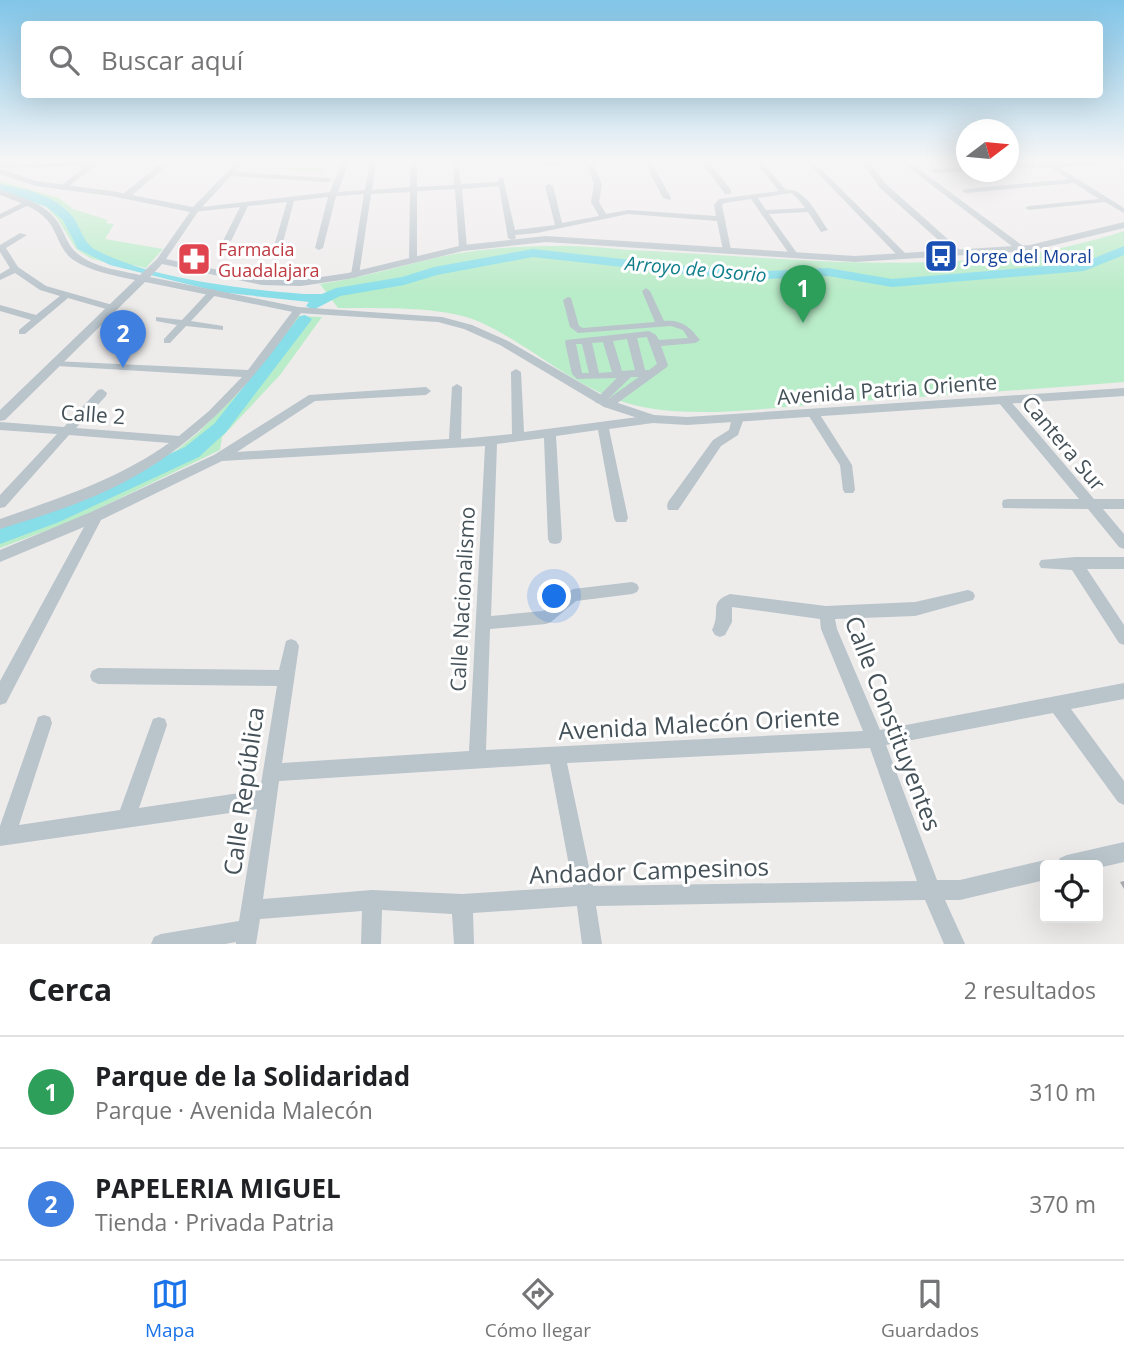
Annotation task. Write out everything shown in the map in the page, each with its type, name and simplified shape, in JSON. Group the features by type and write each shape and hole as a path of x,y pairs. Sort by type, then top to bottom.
{"street":[{"path":"0,217 25,205"},
{"name":"Avenida Patria Oriente","path":"32,205 53,221 66,247 74,256 98,269 144,276 298,310 438,319 468,327 504,343 604,402 653,419"},
{"path":"169,205 195,210 236,205"},
{"path":"0,418 159,263 200,205"},
{"path":"227,241 244,205"},
{"path":"278,246 289,205"},
{"path":"319,248 330,205"},
{"path":"355,275 366,205"},
{"path":"413,260 414,205"},
{"path":"460,205 463,248"},
{"path":"506,205 512,237"},
{"path":"554,205 559,226"},
{"path":"598,205 603,215"},
{"path":"718,205 727,250"},
{"path":"759,205 795,256"},
{"path":"805,205 824,230"},
{"path":"853,205 904,256"},
{"path":"904,205 957,252"},
{"path":"962,205 1020,248"},
{"path":"1029,208 1058,205"},
{"path":"764,212 808,210"},
{"path":"159,263 262,282 301,283 355,275 603,215 628,212 720,219"},
{"path":"512,237 855,259 1020,248 1124,225"},
{"path":"23,235 1,248 15,269 43,288 113,308"},
{"path":"0,277 15,269"},
{"path":"646,291 660,323"},
{"path":"167,341 214,292"},
{"path":"22,332 65,296"},
{"path":"568,300 575,327 581,331 660,323 681,325 690,331 695,340 656,343"},
{"path":"0,308 38,319"},
{"path":"0,524 104,486 183,440 231,398 271,351 298,310"},
{"path":"159,319 220,328"},
{"path":"652,335 656,343 663,365 623,380 582,377 577,374 569,344 573,341 652,335"},
{"path":"631,336 645,373"},
{"path":"607,338 623,380"},
{"path":"586,340 595,377"},
{"path":"57,363 251,374"},
{"path":"516,372 518,438"},
{"path":"604,402 623,380"},
{"path":"455,443 457,387"},
{"name":"Avenida Patria Oriente","path":"0,556 96,516 218,458 317,396 426,391"},
{"name":"Avenida Patria Oriente","path":"218,458 491,441 653,419 687,421 1124,392"},
{"path":"0,503 102,393"},
{"name":"Cantera Sur","path":"1003,400 1124,543"},
{"path":"813,413 846,465 849,489"},
{"path":"673,506 717,443 734,432 738,418"},
{"name":"Calle 2","path":"0,426 183,440"},
{"path":"604,427 621,518"},
{"path":"550,433 555,539"},
{"name":"Calle Nacionalismo","path":"477,759 491,441"},
{"path":"1008,504 1124,504"},
{"path":"0,697 96,516"},
{"path":"1046,564 1124,563"},
{"path":"1074,564 1124,638"},
{"path":"484,623 546,618 573,596 632,588"},
{"name":"Calle Constituyentes","path":"955,944 930,889 875,739 829,628 826,613 915,609 968,596"},
{"path":"720,630 725,622 723,604 730,600 826,613"},
{"name":"Calle República","path":"249,928 291,646"},
{"path":"98,676 286,678"},
{"name":"Avenida Malecón Oriente","path":"272,773 477,759 875,739 1124,691"},
{"path":"1057,704 1124,796"},
{"path":"44,723 3,836 268,797"},
{"path":"126,818 159,725"},
{"path":"557,755 592,944"},
{"path":"1089,860 1124,852"},
{"name":"Andador Campesinos","path":"161,944 249,928 372,900 462,904 585,896 960,890 1040,871"},
{"path":"372,900 372,944"},
{"path":"462,904 464,944"}],"green space":[{"path":"41,205 68,205 108,220 106,223 114,224 105,239 163,249 146,268 133,265 127,269 90,258 76,249 57,218"},
{"path":"1124,231 1124,382 740,411 671,411 625,402 582,383 480,322 429,310 338,308 320,284 453,254 511,247 573,246 815,261 942,262 1004,257 1065,247"},
{"path":"298,316 322,317 280,375 222,437 220,450 77,519 0,548 0,528 100,491 177,450 199,432 260,371"}],"waterway":[{"path":"53,205 67,218 83,247 114,262 219,288 325,299"},
{"name":"Arroyo de Osorio","path":"325,299 336,292 404,281 434,271 533,253 694,271 768,275 828,272 892,283 1084,267 1124,250"},
{"name":"Arroyo de Osorio","path":"313,306 325,299"},
{"path":"0,535 52,516 192,452 220,428 305,319"}],"place":[{"name":"Jorge del Moral","path":"941,256"},
{"name":"Farmacia Guadalajara","path":"194,259"},
{"name":"Parque de la Solidaridad","path":"803,323"},
{"name":"PAPELERIA MIGUEL","path":"123,368"}]}
